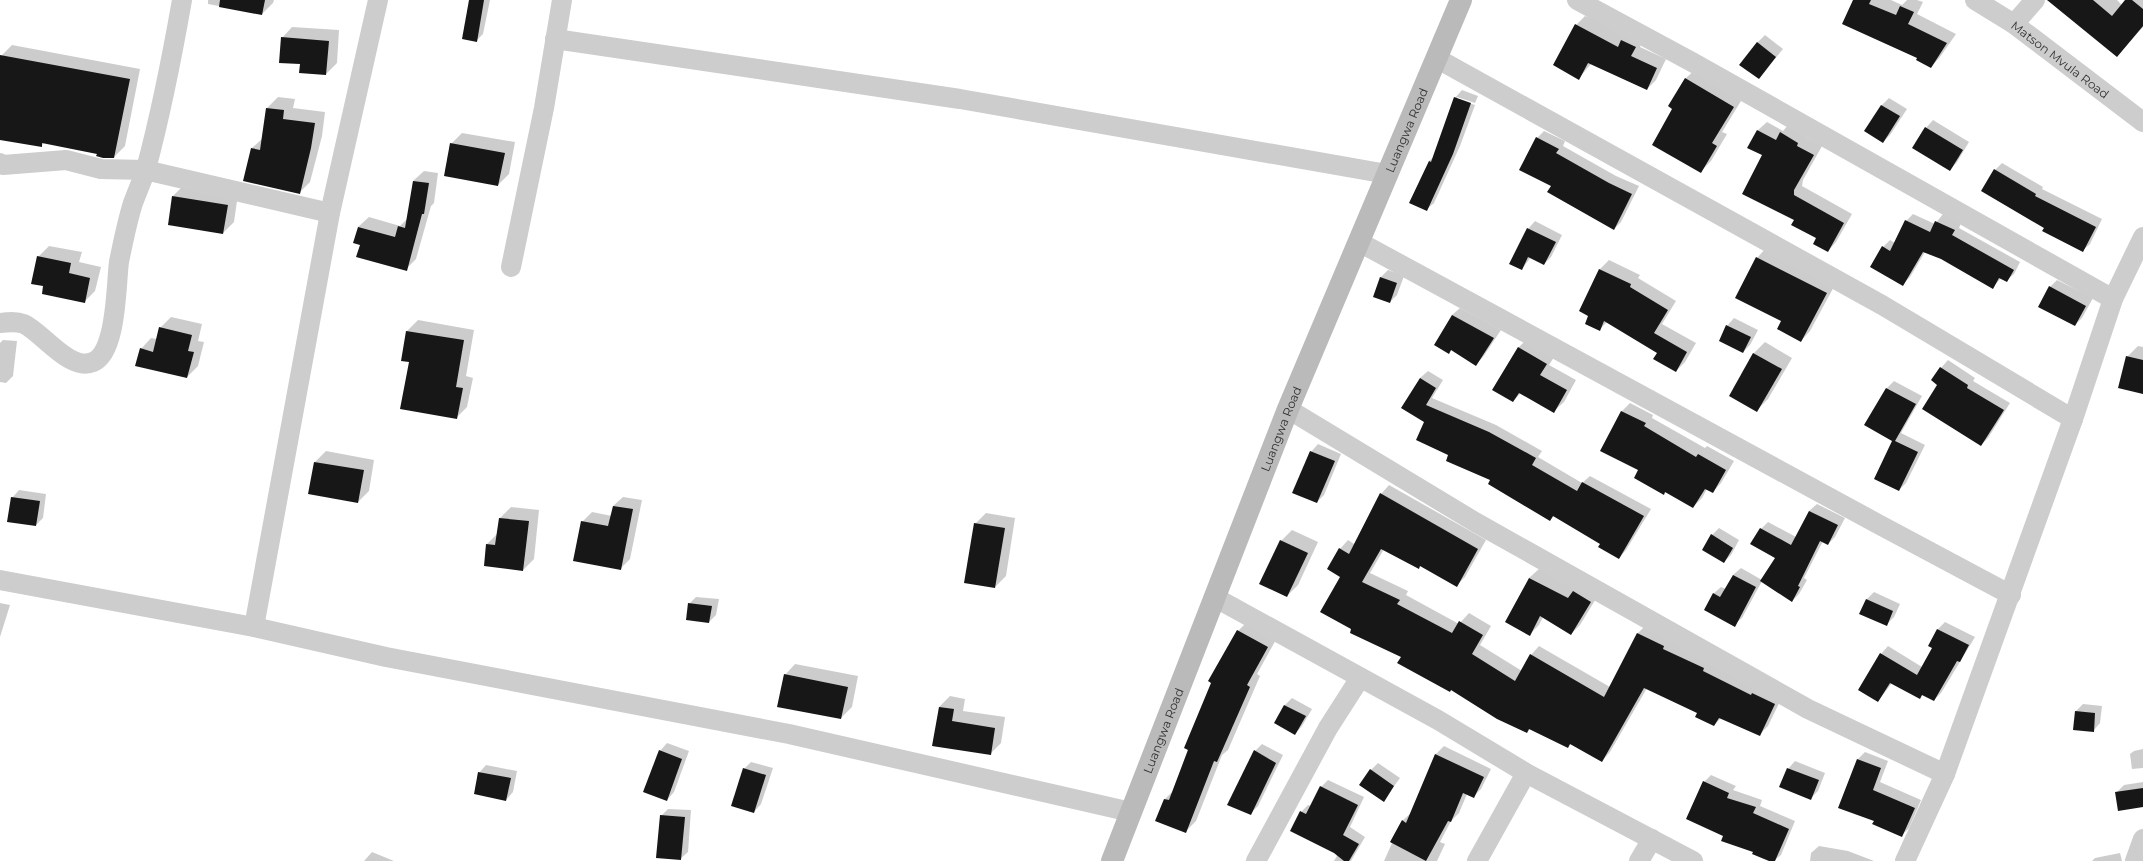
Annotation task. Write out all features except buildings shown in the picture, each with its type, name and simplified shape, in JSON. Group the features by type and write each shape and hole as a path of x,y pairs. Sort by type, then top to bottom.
{"street":[{"path":"0,323 10,322 22,324 36,331 66,357 75,361 84,363 93,362 101,356 106,346 116,306 119,264 133,202 145,170 170,64 182,0"},
{"path":"254,627 330,213 378,0"},
{"path":"511,267 544,108 562,0"},
{"name":"Luangwa Road","path":"1112,861 1288,409 1461,0"},
{"path":"1576,0 1692,62 2113,299"},
{"name":"Matson Mvula Road","path":"1975,0 2014,24 2143,122"},
{"path":"2014,24 2035,0"},
{"path":"555,39 960,99 1388,174"},
{"path":"1436,58 1882,305 2074,419"},
{"path":"0,163 2,165 66,160 101,169 145,170 330,213"},
{"path":"1905,861 1945,774 2074,419 2113,299 2143,236"},
{"path":"1359,242 2011,595"},
{"path":"1288,409 1475,522 1808,709 1945,774"},
{"path":"0,580 254,627 386,657 789,734 1131,812"},
{"path":"1214,597 1438,720 1526,773 1693,861"},
{"path":"1256,861 1328,728 1360,678"},
{"path":"1477,861 1526,773"},
{"path":"1639,861 1652,839"},
{"path":"2135,861 2143,839"}]}
